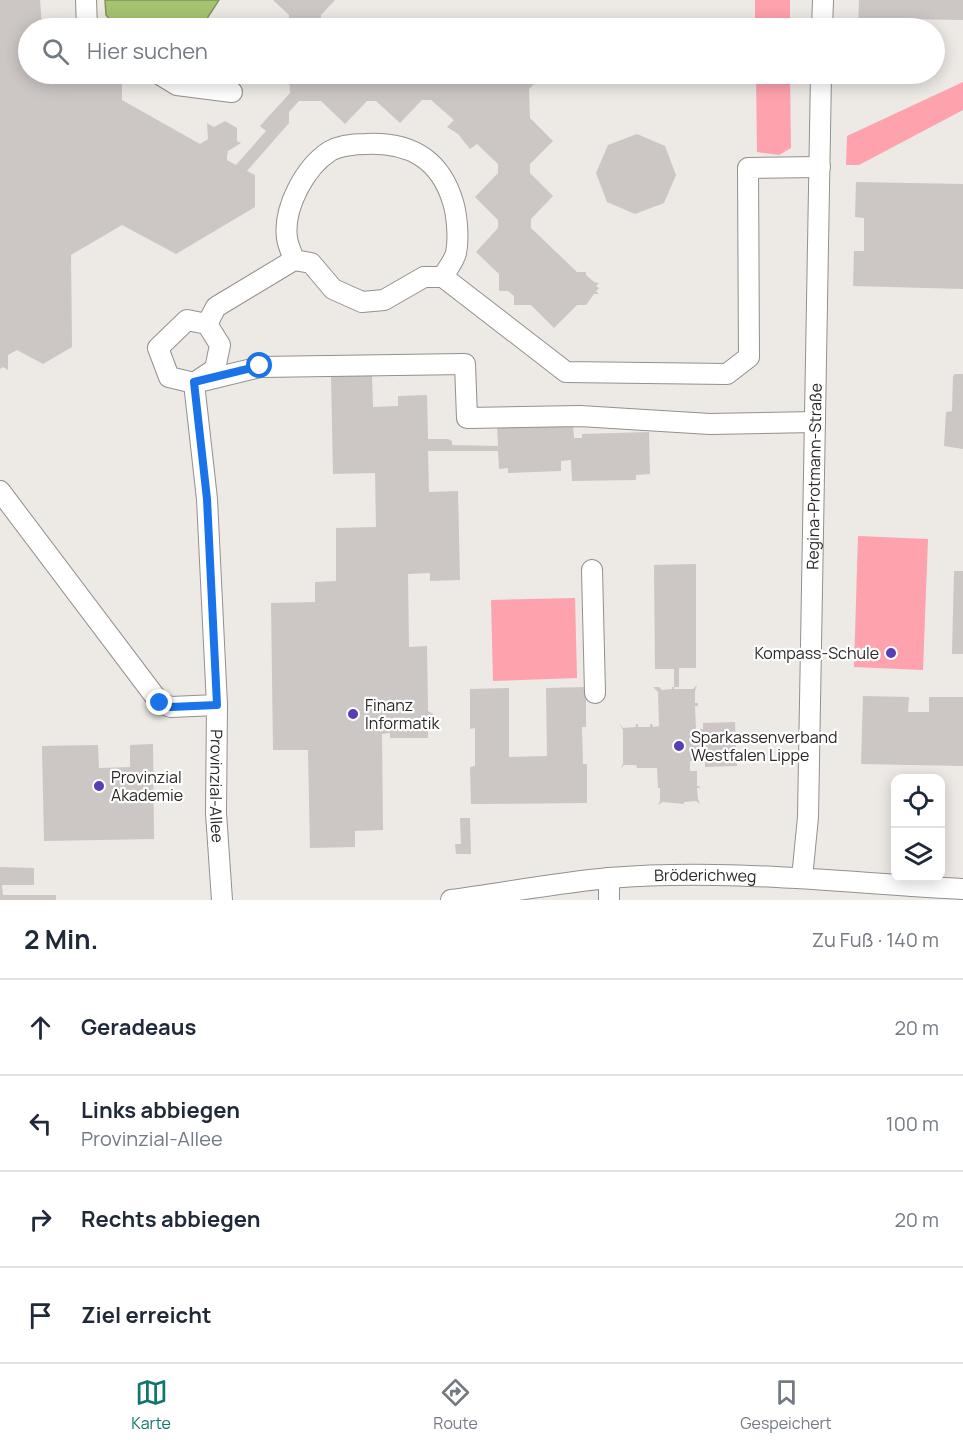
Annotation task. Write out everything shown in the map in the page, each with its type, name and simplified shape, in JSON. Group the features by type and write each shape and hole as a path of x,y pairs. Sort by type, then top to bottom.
{"street":[{"path":"86,0 87,18"},
{"path":"822,0 822,18"},
{"path":"175,84 232,92"},
{"name":"Regina-Protmann-Straße","path":"802,878 808,817 821,84"},
{"path":"294,260 287,238 290,207 304,176 331,151 356,144 382,143 414,151 436,168 449,190 457,215 456,253 443,277"},
{"path":"207,324 216,307 294,260 311,263 333,289 362,302 384,300 424,277 443,277 566,372 728,374 749,357 748,168 820,167"},
{"path":"194,382 214,369 220,345 207,324 187,320 158,348 170,377 194,382 260,366 465,364 467,418 580,416 710,424 815,422"},
{"name":"Provinzial-Allee","path":"194,382 207,499 217,705 216,813 222,900"},
{"path":"0,491 160,703 171,707 217,705"},
{"path":"591,570 595,693"},
{"name":"Bröderichweg","path":"451,900 609,878 706,876 802,878 954,892"},
{"path":"609,878 609,900"}],"shaded area":[{"path":"105,0 219,0 207,18 109,18 106,15"},
{"path":"755,0 790,0 790,18 755,18"},
{"path":"963,82 963,110 859,165 846,165 847,136"},
{"path":"756,84 790,84 791,148 779,155 757,152"},
{"path":"858,536 928,539 923,670 854,667"},
{"path":"575,598 577,678 493,681 491,600"}],"building":[{"path":"0,0 40,0 41,18 18,18 18,84 122,84 122,100 200,144 208,139 207,123 214,127 225,121 237,128 237,141 241,143 228,151 227,160 236,165 266,131 260,126 290,93 290,84 534,84 529,89 530,118 553,141 530,164 530,173 553,196 531,219 531,228 577,272 586,272 586,275 594,282 599,283 596,291 599,294 594,294 586,305 577,305 554,328 531,305 514,305 514,296 508,291 499,291 499,274 476,252 498,228 498,220 475,197 498,173 498,164 477,144 470,149 458,134 447,127 454,120 431,100 422,100 400,123 376,101 367,101 345,124 321,101 299,101 289,112 289,123 247,171 255,175 255,207 176,254 122,225 71,255 72,347 43,364 17,350 8,355 8,370 3,367 0,369"},
{"path":"273,0 335,0 321,15 321,18 289,18 289,15"},
{"path":"859,0 963,0 963,20 858,18"},
{"path":"637,134 665,146 676,175 664,203 635,214 607,202 596,173 608,145"},
{"path":"856,182 963,184 963,289 853,286 854,251 864,251 864,218 855,217"},
{"path":"963,374 963,449 944,446 946,412 952,411 953,376"},
{"path":"331,375 372,375 373,407 398,406 398,396 427,395 428,439 448,439 452,441 452,445 498,446 497,425 573,423 574,438 582,438 582,434 649,432 650,474 636,475 636,480 572,481 571,460 561,461 561,471 508,473 508,468 499,469 498,451 428,451 429,492 458,491 460,580 430,581 430,573 408,574 409,647 427,646 428,711 435,715 435,721 428,724 428,738 390,738 390,733 382,734 383,830 355,831 355,847 310,848 308,750 273,750 271,603 315,602 315,582 336,581 336,528 376,527 375,473 333,474"},
{"path":"696,564 696,668 679,668 679,687 674,687 674,669 655,669 654,565"},
{"path":"954,571 963,571 963,654 952,654"},
{"name":"Sparkassenverband Westfalen Lippe","path":"697,685 695,691 695,703 698,703 698,706 695,706 696,730 703,729 703,723 735,722 737,766 705,767 705,761 690,761 690,771 697,771 700,804 696,801 684,802 684,804 663,802 658,805 660,788 658,788 657,768 637,768 636,765 624,765 620,769 623,764 623,730 619,723 623,728 636,727 636,724 638,727 650,727 650,724 653,727 659,726 658,692 653,687 659,687 662,690 672,689 672,687 674,689 693,689"},
{"path":"586,687 586,727 582,727 583,764 587,764 587,803 471,804 470,767 475,766 475,728 470,729 470,689 509,688 509,757 547,756 546,688"},
{"name":"Kompass-Schule","path":"863,696 909,697 908,712 929,712 929,697 963,697 963,766 861,764"},
{"name":"Provinzial Akademie","path":"153,744 154,839 44,841 42,746 98,745 99,768 130,767 130,745"},
{"path":"460,818 470,818 471,854 456,854 455,844 461,844"},
{"path":"0,867 34,868 34,885 2,885 3,895 56,895 56,900 0,900"}],"place":[{"name":"Kompass-Schule","path":"891,653"},
{"name":"Finanz Informatik","path":"353,714"},
{"name":"Sparkassenverband Westfalen Lippe","path":"679,746"},
{"name":"Provinzial Akademie","path":"99,786"}],"route":[{"path":"160,703 171,707 217,705 207,499 194,382 260,366"}]}
